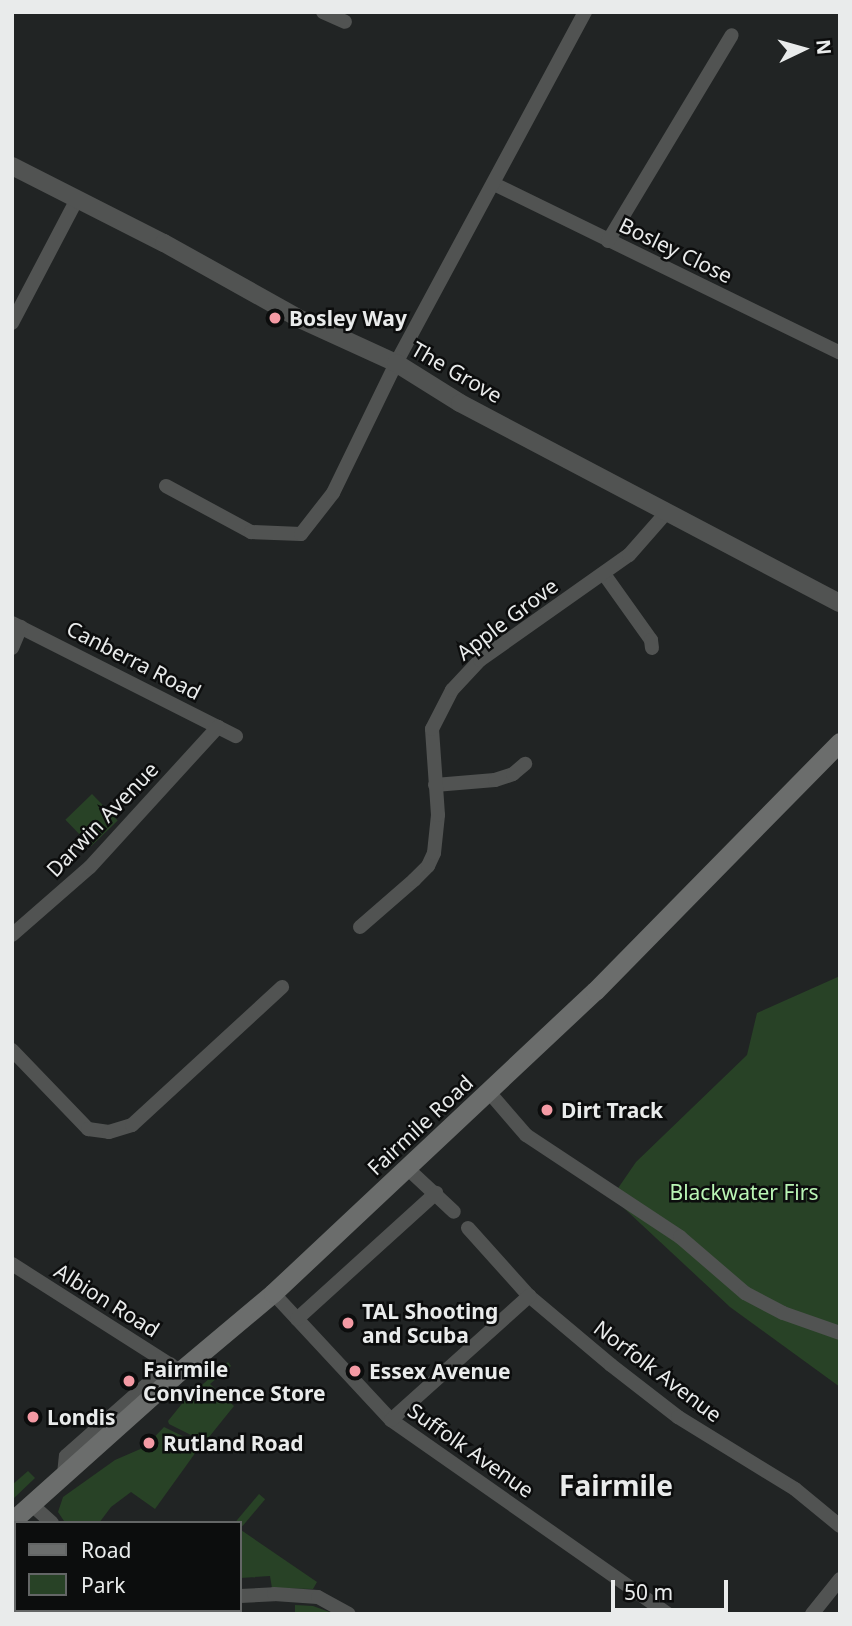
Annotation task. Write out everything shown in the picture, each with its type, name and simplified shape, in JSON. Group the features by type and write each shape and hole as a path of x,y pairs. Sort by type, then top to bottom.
{"main road":[{"name":"Fairmile Road","path":"12,1521 175,1367 273,1293 407,1168 619,968 840,742"}],"street":[{"path":"323,12 345,22"},
{"path":"166,486 251,532 301,534 333,493 396,363 585,12"},
{"path":"608,241 732,35"},
{"name":"The Grove","path":"12,166 302,320 396,363 460,403 840,603"},
{"name":"Bosley Close","path":"494,184 840,354"},
{"path":"12,323 77,199"},
{"name":"Apple Grove","path":"360,927 428,866 436,838 432,729 452,690 480,660 629,555 666,513"},
{"path":"604,574 651,640 652,648"},
{"path":"12,648 17,625"},
{"name":"Canberra Road","path":"17,625 236,736"},
{"name":"Darwin Avenue","path":"12,935 90,867 218,727"},
{"path":"435,785 495,780 513,774 525,764"},
{"path":"12,1050 88,1129 109,1132 132,1125 265,992 282,987"},
{"path":"488,1091 526,1135 680,1237 745,1293 783,1313 840,1333"},
{"path":"407,1168 454,1212"},
{"path":"298,1319 436,1193"},
{"name":"Norfolk Avenue","path":"468,1228 528,1297 678,1417 795,1489 840,1526"},
{"name":"Albion Road","path":"12,1264 175,1367"},
{"name":"Suffolk Avenue","path":"273,1293 391,1420 668,1614"},
{"path":"391,1420 528,1297"},
{"path":"32,1504 50,1521"},
{"path":"812,1614 840,1579"},
{"path":"242,1596 274,1594 318,1597 349,1614"}],"green space":[{"path":"92,794 118,821 91,846 65,820"},
{"name":"Blackwater Firs","path":"840,976 840,1387 730,1307 612,1197 636,1162 747,1055 757,1013"},
{"path":"228,1362 231,1366 210,1384 234,1406 205,1442 169,1424 168,1421 185,1400"},
{"path":"164,1427 201,1445 155,1509 131,1492 111,1507 100,1521 64,1521 58,1512 63,1497 115,1460 145,1447"},
{"path":"28,1471 35,1478 12,1500 12,1485"},
{"path":"259,1494 265,1499 243,1526 242,1521 237,1521"},
{"path":"242,1531 317,1582 313,1589 272,1588 270,1576 242,1578"},
{"path":"295,1605 313,1606 335,1614 295,1614"},
{"path":"136,1612 209,1612 209,1614"}],"place":[{"name":"Bosley Way","path":"275,318"},
{"name":"Dirt Track","path":"547,1110"},
{"name":"TAL Shooting and Scuba","path":"348,1323"},
{"name":"Essex Avenue","path":"355,1371"},
{"name":"Fairmile Convinence Store","path":"129,1381"},
{"name":"Londis","path":"33,1417"},
{"name":"Rutland Road","path":"149,1443"}],"district":[{"name":"Fairmile","path":"616,1485"}]}
